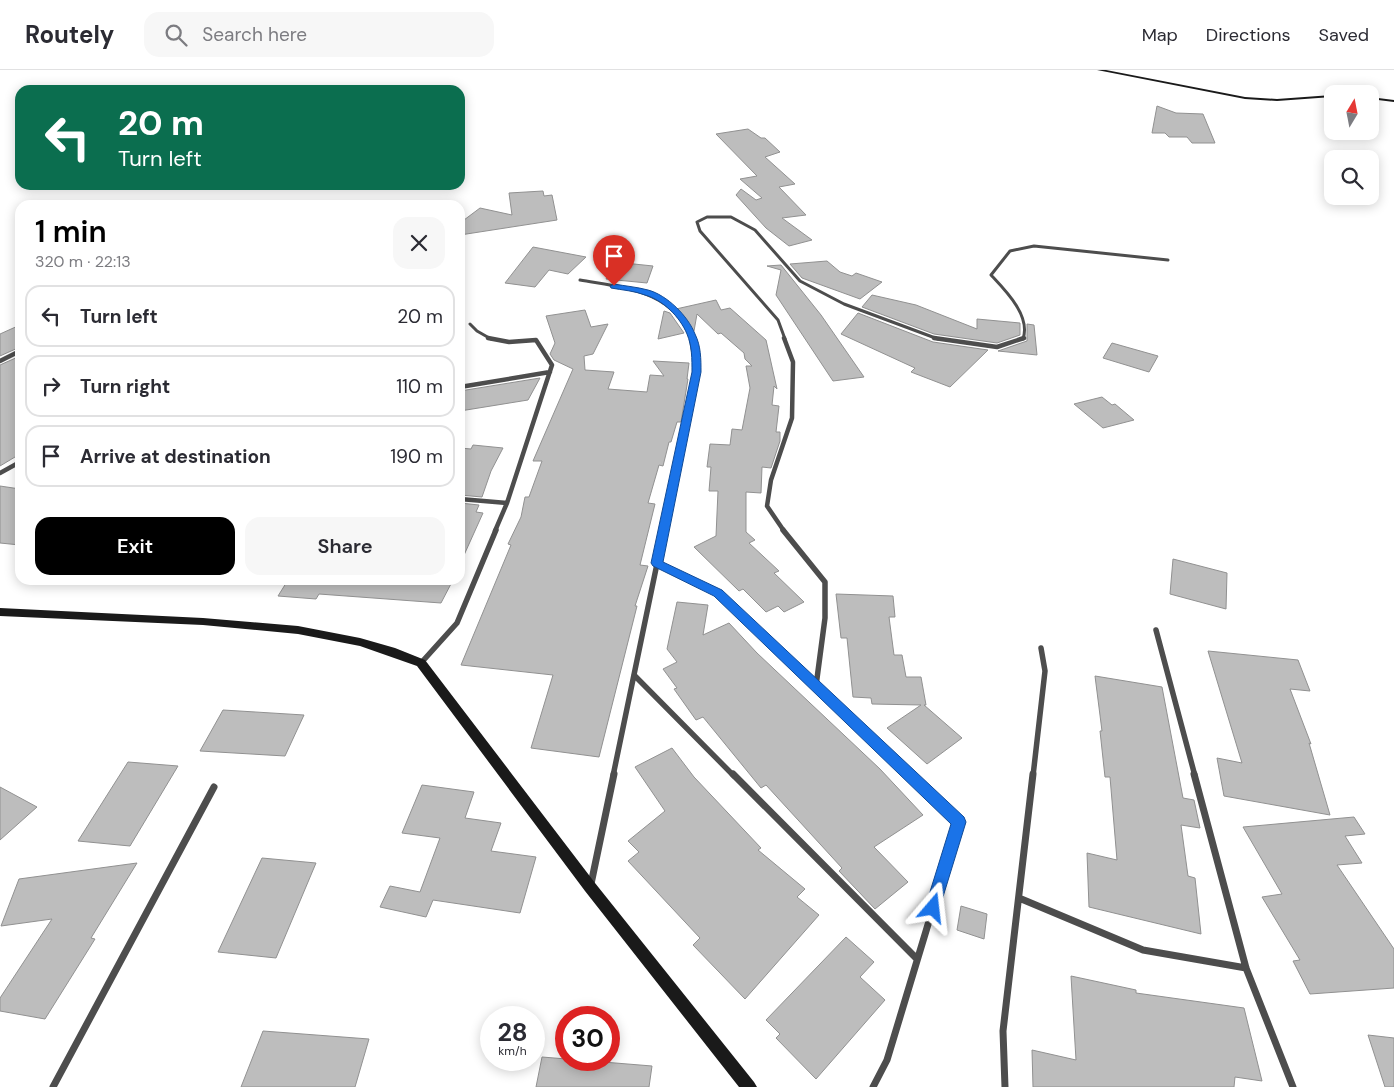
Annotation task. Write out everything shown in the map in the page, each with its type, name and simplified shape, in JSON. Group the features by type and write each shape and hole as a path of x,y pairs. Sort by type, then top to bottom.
{"street":[{"path":"1099,70 1244,98 1277,100 1324,97"},
{"path":"1379,99 1394,101"},
{"path":"816,686 825,618 824,582 785,532 768,506 771,480 792,418 793,362 778,320 700,231 697,222 707,217 731,217 755,230 800,281 844,304 937,339 997,347 1024,339 1026,327 1010,295 991,275 1010,251 1034,246 1168,260"},
{"path":"580,280 647,292 663,300 674,310 691,333 696,351 697,372 590,887"},
{"path":"421,663 457,623 507,503 552,365 536,340 501,343 479,334 470,324"},
{"path":"0,361 15,354"},
{"path":"465,386 550,372"},
{"path":"0,473 15,465"},
{"path":"465,499 507,503"},
{"path":"657,563 718,593 959,822 887,1060 874,1087"},
{"path":"0,612 264,624 340,637 392,650 421,663 590,887 749,1087"},
{"path":"1156,630 1246,968 1292,1087"},
{"path":"1005,1087 1003,1030 1045,671 1040,648"},
{"path":"634,675 917,959"},
{"path":"53,1087 214,786"},
{"path":"1019,898 1143,950 1246,968"}],"building":[{"path":"1157,106 1176,113 1203,114 1215,143 1192,143 1187,137 1169,137 1165,133 1152,133"},
{"path":"748,129 761,138 765,138 780,152 765,157 795,184 779,187 806,215 782,218 812,240 789,246 766,228 736,195 741,189 756,200 762,198 740,179 757,176 716,134"},
{"path":"543,191 544,196 552,195 557,220 465,234 465,219 480,208 512,215 509,193"},
{"path":"533,247 586,257 568,274 549,270 535,287 505,283"},
{"path":"827,261 840,272 852,276 856,273 882,282 860,299 802,278 790,264"},
{"path":"615,262 653,266 647,283 606,279"},
{"path":"781,265 821,315 864,377 833,381 776,295 781,270 767,266"},
{"path":"872,295 916,305 977,329 977,319 1020,323 1020,335 997,343 934,334 862,307"},
{"path":"716,300 721,310 730,308 766,340 777,389 774,386 772,405 779,406 776,432 780,432 780,441 771,468 762,467 761,493 746,492 746,532 755,540 749,543 779,571 774,573 804,602 784,612 778,606 766,612 743,589 739,591 694,547 716,536 718,491 709,491 711,467 707,467 710,444 730,445 732,429 742,430 750,388 746,366 752,366 745,359 744,353 721,333 718,334 697,314 694,331 691,332 686,321 676,309"},
{"path":"585,310 591,327 608,324 593,354 584,356 585,370 614,372 608,389 647,392 650,375 664,376 653,361 689,363 681,422 677,422 671,442 669,442 663,466 659,465 648,503 655,504 640,565 648,566 635,606 637,606 599,757 531,748 553,675 461,665 511,545 508,544 521,517 525,497 529,497 542,461 533,461 573,369 554,360 550,354 555,343 546,316"},
{"path":"664,311 670,313 684,333 658,339"},
{"path":"858,313 933,342 988,350 950,387 911,372 915,368 841,334"},
{"path":"1027,324 1034,325 1037,355 998,351 1027,341"},
{"path":"15,327 15,349 0,356 0,334"},
{"path":"1112,343 1158,356 1149,372 1103,358"},
{"path":"15,358 15,457 0,466 0,365"},
{"path":"540,378 528,400 465,410 465,390"},
{"path":"1102,397 1112,405 1115,404 1134,420 1103,428 1074,404"},
{"path":"473,445 503,448 491,471 482,497 465,495 465,448 471,449"},
{"path":"0,486 15,488 15,544 0,543"},
{"path":"465,504 479,505 476,512 483,513 465,553"},
{"path":"1173,559 1227,573 1226,609 1170,594"},
{"path":"285,585 450,585 441,603 319,594 316,599 278,596"},
{"path":"836,594 893,596 895,617 889,617 894,655 902,655 906,677 921,677 926,705 924,705 962,738 927,764 887,728 921,705 872,704 871,698 853,697 847,638 841,638"},
{"path":"677,602 708,605 703,635 729,623 757,653 880,769 923,815 874,847 908,882 875,909 839,871 842,868 766,785 761,788 703,717 696,720 674,689 677,688 663,669 677,662 667,649"},
{"path":"1208,651 1298,660 1310,691 1290,689 1311,744 1309,743 1330,815 1224,796 1217,758 1242,763"},
{"path":"1095,676 1162,687 1183,798 1194,800 1200,828 1181,825 1188,876 1195,878 1201,934 1089,907 1087,853 1117,860 1110,777 1105,777 1100,731 1102,731"},
{"path":"223,710 304,715 285,756 200,751"},
{"path":"672,748 694,777 761,848 758,850 805,889 797,897 819,915 745,999 693,945 700,938 628,861 639,852 628,841 665,811 635,767"},
{"path":"128,762 178,766 130,846 78,841"},
{"path":"422,785 474,792 465,818 501,823 491,851 536,857 520,913 433,900 426,917 380,907 390,886 420,892 440,838 402,833"},
{"path":"0,787 37,807 0,840"},
{"path":"1354,817 1365,834 1345,836 1362,863 1337,865 1394,949 1394,988 1310,994 1293,961 1300,960 1262,897 1282,894 1243,827"},
{"path":"262,858 316,863 276,958 218,952"},
{"path":"137,863 91,938 95,939 45,1019 0,1011 0,998 52,919 1,926 19,879"},
{"path":"961,906 987,914 984,939 957,930"},
{"path":"846,937 874,962 860,977 885,1000 816,1079 776,1038 780,1034 766,1020"},
{"path":"1071,976 1136,990 1136,993 1244,1008 1262,1081 1235,1077 1234,1087 1033,1087 1032,1050 1076,1060"},
{"path":"263,1031 369,1039 355,1087 241,1087"},
{"path":"1368,1035 1394,1038 1394,1087 1385,1087"},
{"path":"545,1057 555,1058 555,1071 620,1071 620,1063 652,1066 649,1087 536,1087 539,1071 545,1071"}],"route":[{"path":"614,286 647,292 663,300 674,310 691,333 696,351 697,372 657,563 718,593 959,822 933,908"}]}
